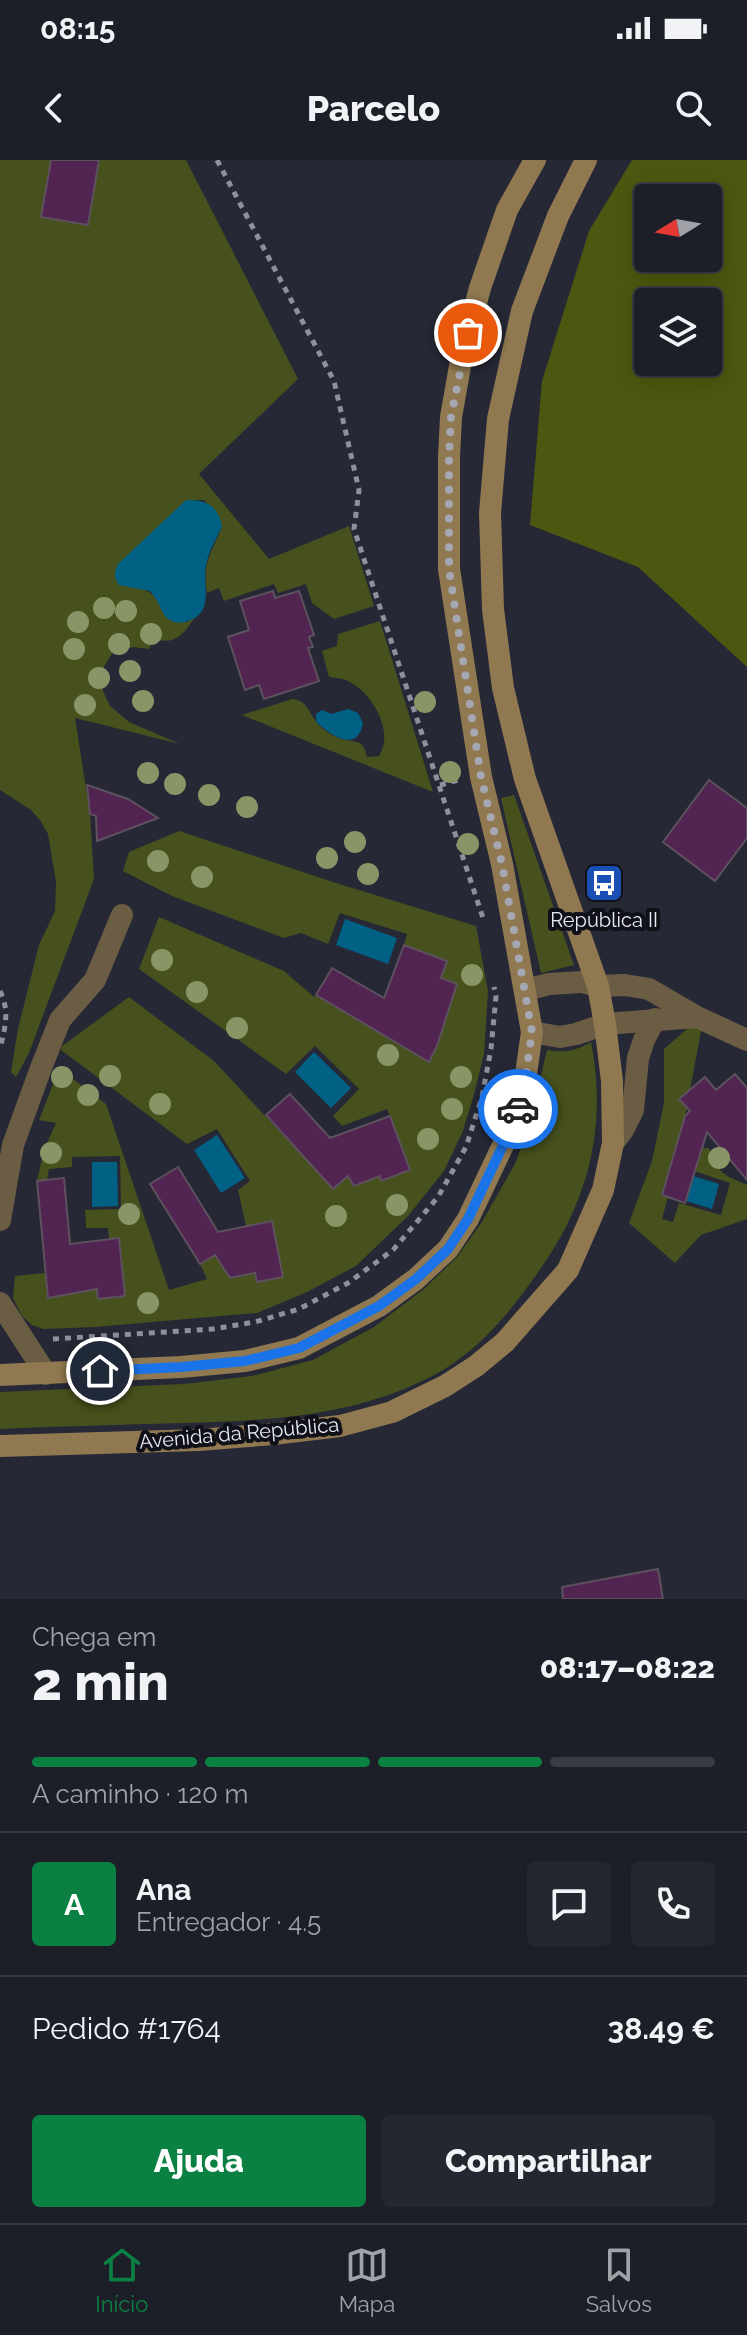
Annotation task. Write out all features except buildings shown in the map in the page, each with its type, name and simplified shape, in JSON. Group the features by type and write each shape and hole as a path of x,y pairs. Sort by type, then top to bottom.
{"main road":[{"path":"0,1375 181,1367 245,1361 299,1348 379,1306 416,1279 448,1249 468,1219 515,1120 532,1032 502,864 481,777 449,569 449,457 451,417 462,355 480,288 507,210 535,160"},
{"name":"Avenida da República","path":"0,1446 199,1440 327,1428 392,1412 445,1386 476,1366 505,1342 568,1270 603,1190 613,1143 612,1081 598,986 525,779 503,688 493,609 490,513 498,419 522,311 558,216 586,160"}],"street":[{"path":"0,1220 13,1145 60,1020 95,980 122,915"},
{"path":"526,990 549,984 582,982 649,989 697,1017 747,1040"},
{"path":"532,1032 560,1037 605,1024 697,1017"},
{"path":"613,1143 633,1110 638,1058 655,1019"},
{"path":"0,1303 46,1374"}],"path":[{"path":"217,160 334,381 359,490 354,529 487,931"},
{"path":"53,1339 213,1329 255,1322 299,1309 348,1283 393,1250 438,1197 466,1147 482,1097 491,1049 496,996 494,983"},
{"path":"0,991 7,1012 0,1049"}],"green space":[{"path":"0,160 186,160 298,379 199,474 269,559 349,526 374,606 334,619 312,603 306,584 278,593 274,584 224,601 219,588 207,593 207,565 222,526 204,500 186,500 142,589 156,599 164,615 187,622 195,617 173,640 154,638 149,649 133,647 113,652 102,670 103,691 110,706 129,722 180,744 75,718 90,814 94,879 29,1053 16,1077 11,1072 18,1029 39,945 55,911 56,882 48,834 40,820 31,810 0,790"},
{"path":"632,160 747,160 747,667 638,567 530,525 542,381 589,231"},
{"path":"380,621 433,792 242,715 297,700 328,732 360,743 367,757 379,756 383,746 383,725 373,703 357,686 344,679 329,677 322,651 337,646 338,634"},
{"path":"514,795 574,965 541,973 501,798"},
{"path":"179,831 476,926 488,991 484,1054 474,1094 463,1131 444,1171 408,1216 356,1266 307,1292 257,1313 43,1329 22,1316 13,1298 15,1276 45,1273 48,1297 97,1289 99,1299 125,1296 119,1238 109,1239 108,1228 86,1228 85,1210 121,1209 120,1156 72,1157 72,1167 49,1169 47,1180 37,1181 44,1150 56,1123 39,1120 57,1067 106,1104 169,1290 207,1279 200,1264 215,1255 230,1278 255,1273 257,1282 283,1276 272,1221 246,1226 238,1190 250,1181 217,1129 187,1144 61,1050 62,1046 129,997 214,1061 333,1189 348,1176 354,1186 380,1176 382,1181 410,1170 387,1109 342,1126 333,1116 359,1089 315,1046 286,1074 139,969 159,917 284,971 314,997 316,995 398,1044 418,1037 412,1052 428,1062 437,1046 456,984 441,978 447,961 404,945 407,934 340,913 328,944 301,933 284,938 172,896 123,871 129,852"},
{"path":"694,1023 702,1026 690,1090 679,1099 687,1108 662,1195 668,1197 662,1219 673,1222 679,1203 721,1215 730,1183 694,1171 701,1148 709,1148 723,1172 747,1185 747,1219 701,1235 675,1263 629,1223 652,1161 664,1103 664,1049"},
{"path":"591,1042 597,1099 596,1126 592,1153 576,1206 564,1231 526,1290 500,1322 454,1363 406,1388 376,1399 313,1414 215,1422 0,1429 0,1392 184,1384 252,1376 313,1360 374,1327 424,1289 457,1257 482,1222 515,1164 530,1123 547,1050 570,1050"}],"water":[{"path":"186,500 210,505 218,513 222,526 205,570 205,605 195,618 178,623 167,618 150,591 119,585 115,574 119,563"},
{"path":"348,709 358,713 363,723 355,738 342,739 316,722 316,714 322,710 331,714"},
{"path":"345,919 397,938 388,964 336,945"},
{"path":"314,1052 351,1088 331,1108 295,1072"},
{"path":"217,1135 245,1178 221,1193 194,1150"},
{"path":"92,1162 117,1162 118,1206 92,1207"},
{"path":"693,1176 719,1184 712,1209 686,1201"}],"way so far":[{"path":"468,333 451,417 449,569 481,777 502,864 532,1032 518,1109"}],"place":[{"name":"República II","path":"604,883"}],"route":[{"path":"100,1371 245,1361 299,1348 379,1306 416,1279 448,1249 468,1219 518,1109"}]}
